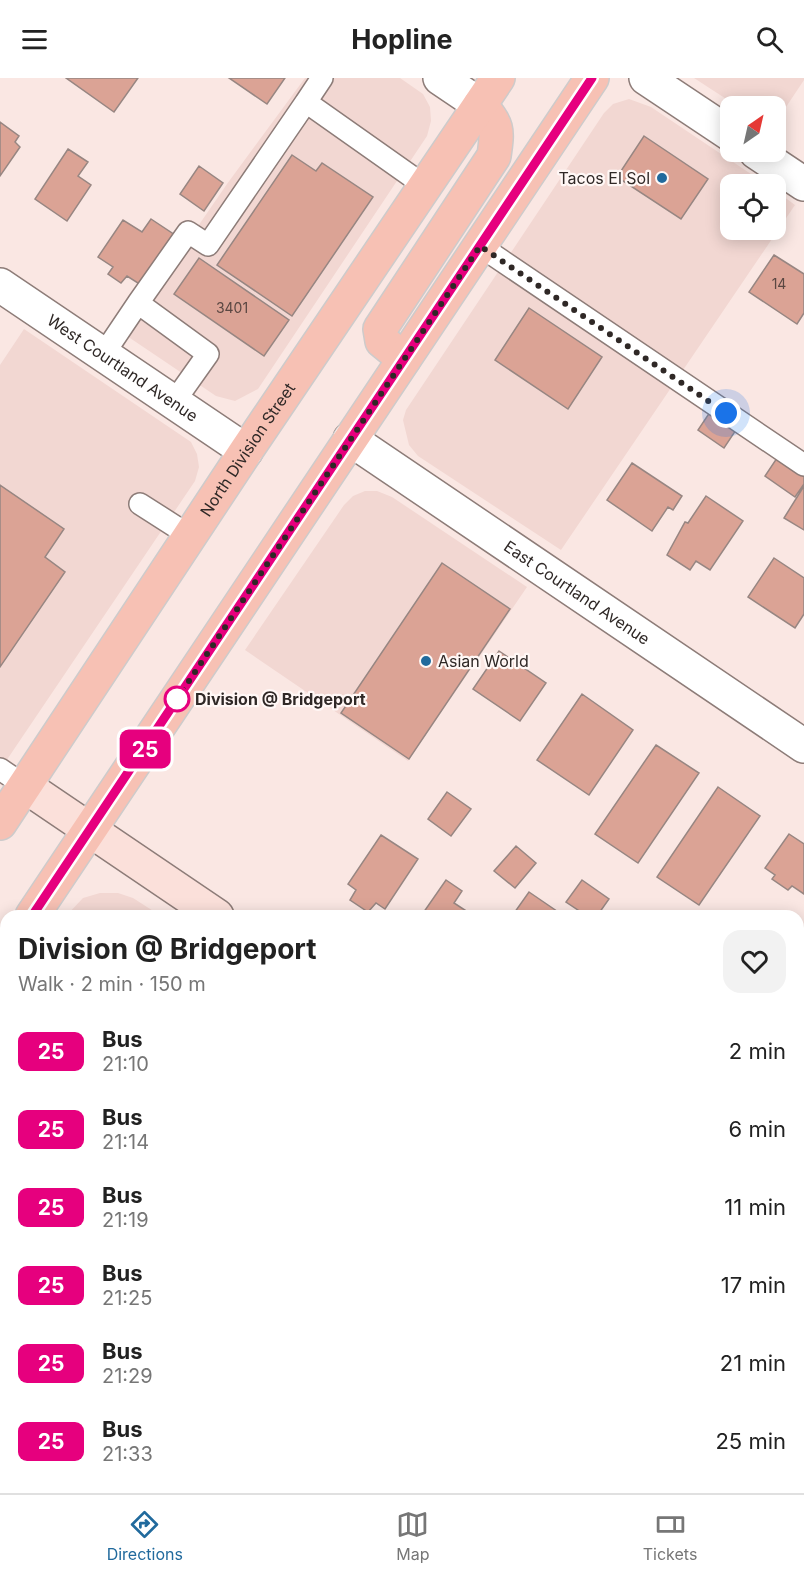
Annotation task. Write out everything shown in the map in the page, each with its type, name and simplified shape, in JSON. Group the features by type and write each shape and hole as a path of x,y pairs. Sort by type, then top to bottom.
{"main road":[{"name":"North Division Street","path":"0,823 12,777 190,536 498,78"},
{"path":"36,910 91,832 592,78"},
{"path":"404,359 381,341 380,329 494,156 498,134 496,124 480,105"}],"street":[{"path":"440,78 480,105"},
{"path":"646,78 720,127"},
{"path":"771,162 804,184"},
{"name":"West Courtland Avenue","path":"0,285 246,451"},
{"name":"East Courtland Avenue","path":"350,439 804,746"},
{"path":"12,777 208,910"}],"lane":[{"path":"103,355 188,232 208,245 322,78"},
{"path":"306,102 425,186"},
{"path":"480,246 804,465"},
{"path":"138,303 208,354 174,402"},
{"path":"140,504 190,536"}],"shaded area":[{"path":"305,78 400,78 423,94 430,107 431,121 427,136 258,389 235,401 216,396 124,334 227,184"},
{"path":"694,78 804,78 786,107 786,96 722,96"},
{"path":"629,99 651,107 720,153 720,162 733,162 751,174 720,174 720,240 771,240 561,550 418,456 409,445 403,420 406,410 604,113 613,104"},
{"path":"786,198 795,205 786,218"},
{"path":"24,329 191,442 197,454 199,467 195,481 0,770 0,365"},
{"path":"365,491 377,491 392,497 527,587 408,761 245,650 344,505 353,496"},
{"path":"100,893 118,893 133,898 152,910 72,910 83,898"}],"building":[{"path":"66,78 138,78 114,112"},
{"path":"229,78 285,78 267,104"},
{"path":"0,122 19,136 15,142 20,147 0,176"},
{"name":"Tacos El Sol","path":"644,136 708,179 681,219 617,177"},
{"path":"68,149 88,162 78,176 91,185 67,221 35,199"},
{"path":"292,155 316,171 322,163 373,197 292,316 217,265"},
{"path":"199,166 223,183 204,211 180,194"},
{"path":"151,219 175,235 141,285 127,276 121,283 108,274 113,267 98,257 123,220 142,232"},
{"path":"774,255 804,274 804,313 797,324 749,292"},
{"path":"199,258 289,320 264,356 174,294"},
{"path":"529,308 602,357 568,409 495,360"},
{"path":"710,412 736,430 724,448 698,430"},
{"path":"777,458 804,477 804,484 795,497 765,476"},
{"path":"632,463 682,496 673,510 668,507 652,531 607,500"},
{"path":"0,485 64,529 45,557 65,572 0,667"},
{"path":"804,486 804,530 784,518"},
{"path":"706,496 743,521 710,570 696,561 690,570 667,555 685,522 688,523"},
{"path":"774,558 804,578 804,614 795,628 748,597"},
{"name":"Asian World","path":"442,563 510,609 409,759 341,713"},
{"path":"499,651 546,683 520,721 473,689"},
{"path":"582,694 633,730 589,795 537,760"},
{"path":"656,745 699,773 638,863 595,834"},
{"path":"718,787 760,816 699,905 657,877"},
{"path":"447,792 471,809 451,836 428,819"},
{"path":"789,834 804,844 804,894 792,886 788,890 772,879 775,875 765,868"},
{"path":"381,835 418,859 385,909 376,903 370,910 365,910 350,900 356,890 348,884"},
{"path":"516,846 536,863 515,888 494,871"},
{"path":"446,880 462,891 454,903 465,910 425,910"},
{"path":"582,880 609,899 601,910 578,910 566,902"},
{"path":"529,892 555,910 516,910"}],"bus line":[{"name":"25","path":"36,910 91,832 231,615 592,78"}],"place":[{"name":"Tacos El Sol","path":"662,178"},
{"name":"Asian World","path":"426,661"},
{"name":"Division @ Bridgeport","path":"177,699"}],"route":[{"path":"177,699 231,615 480,246 726,413"}]}
